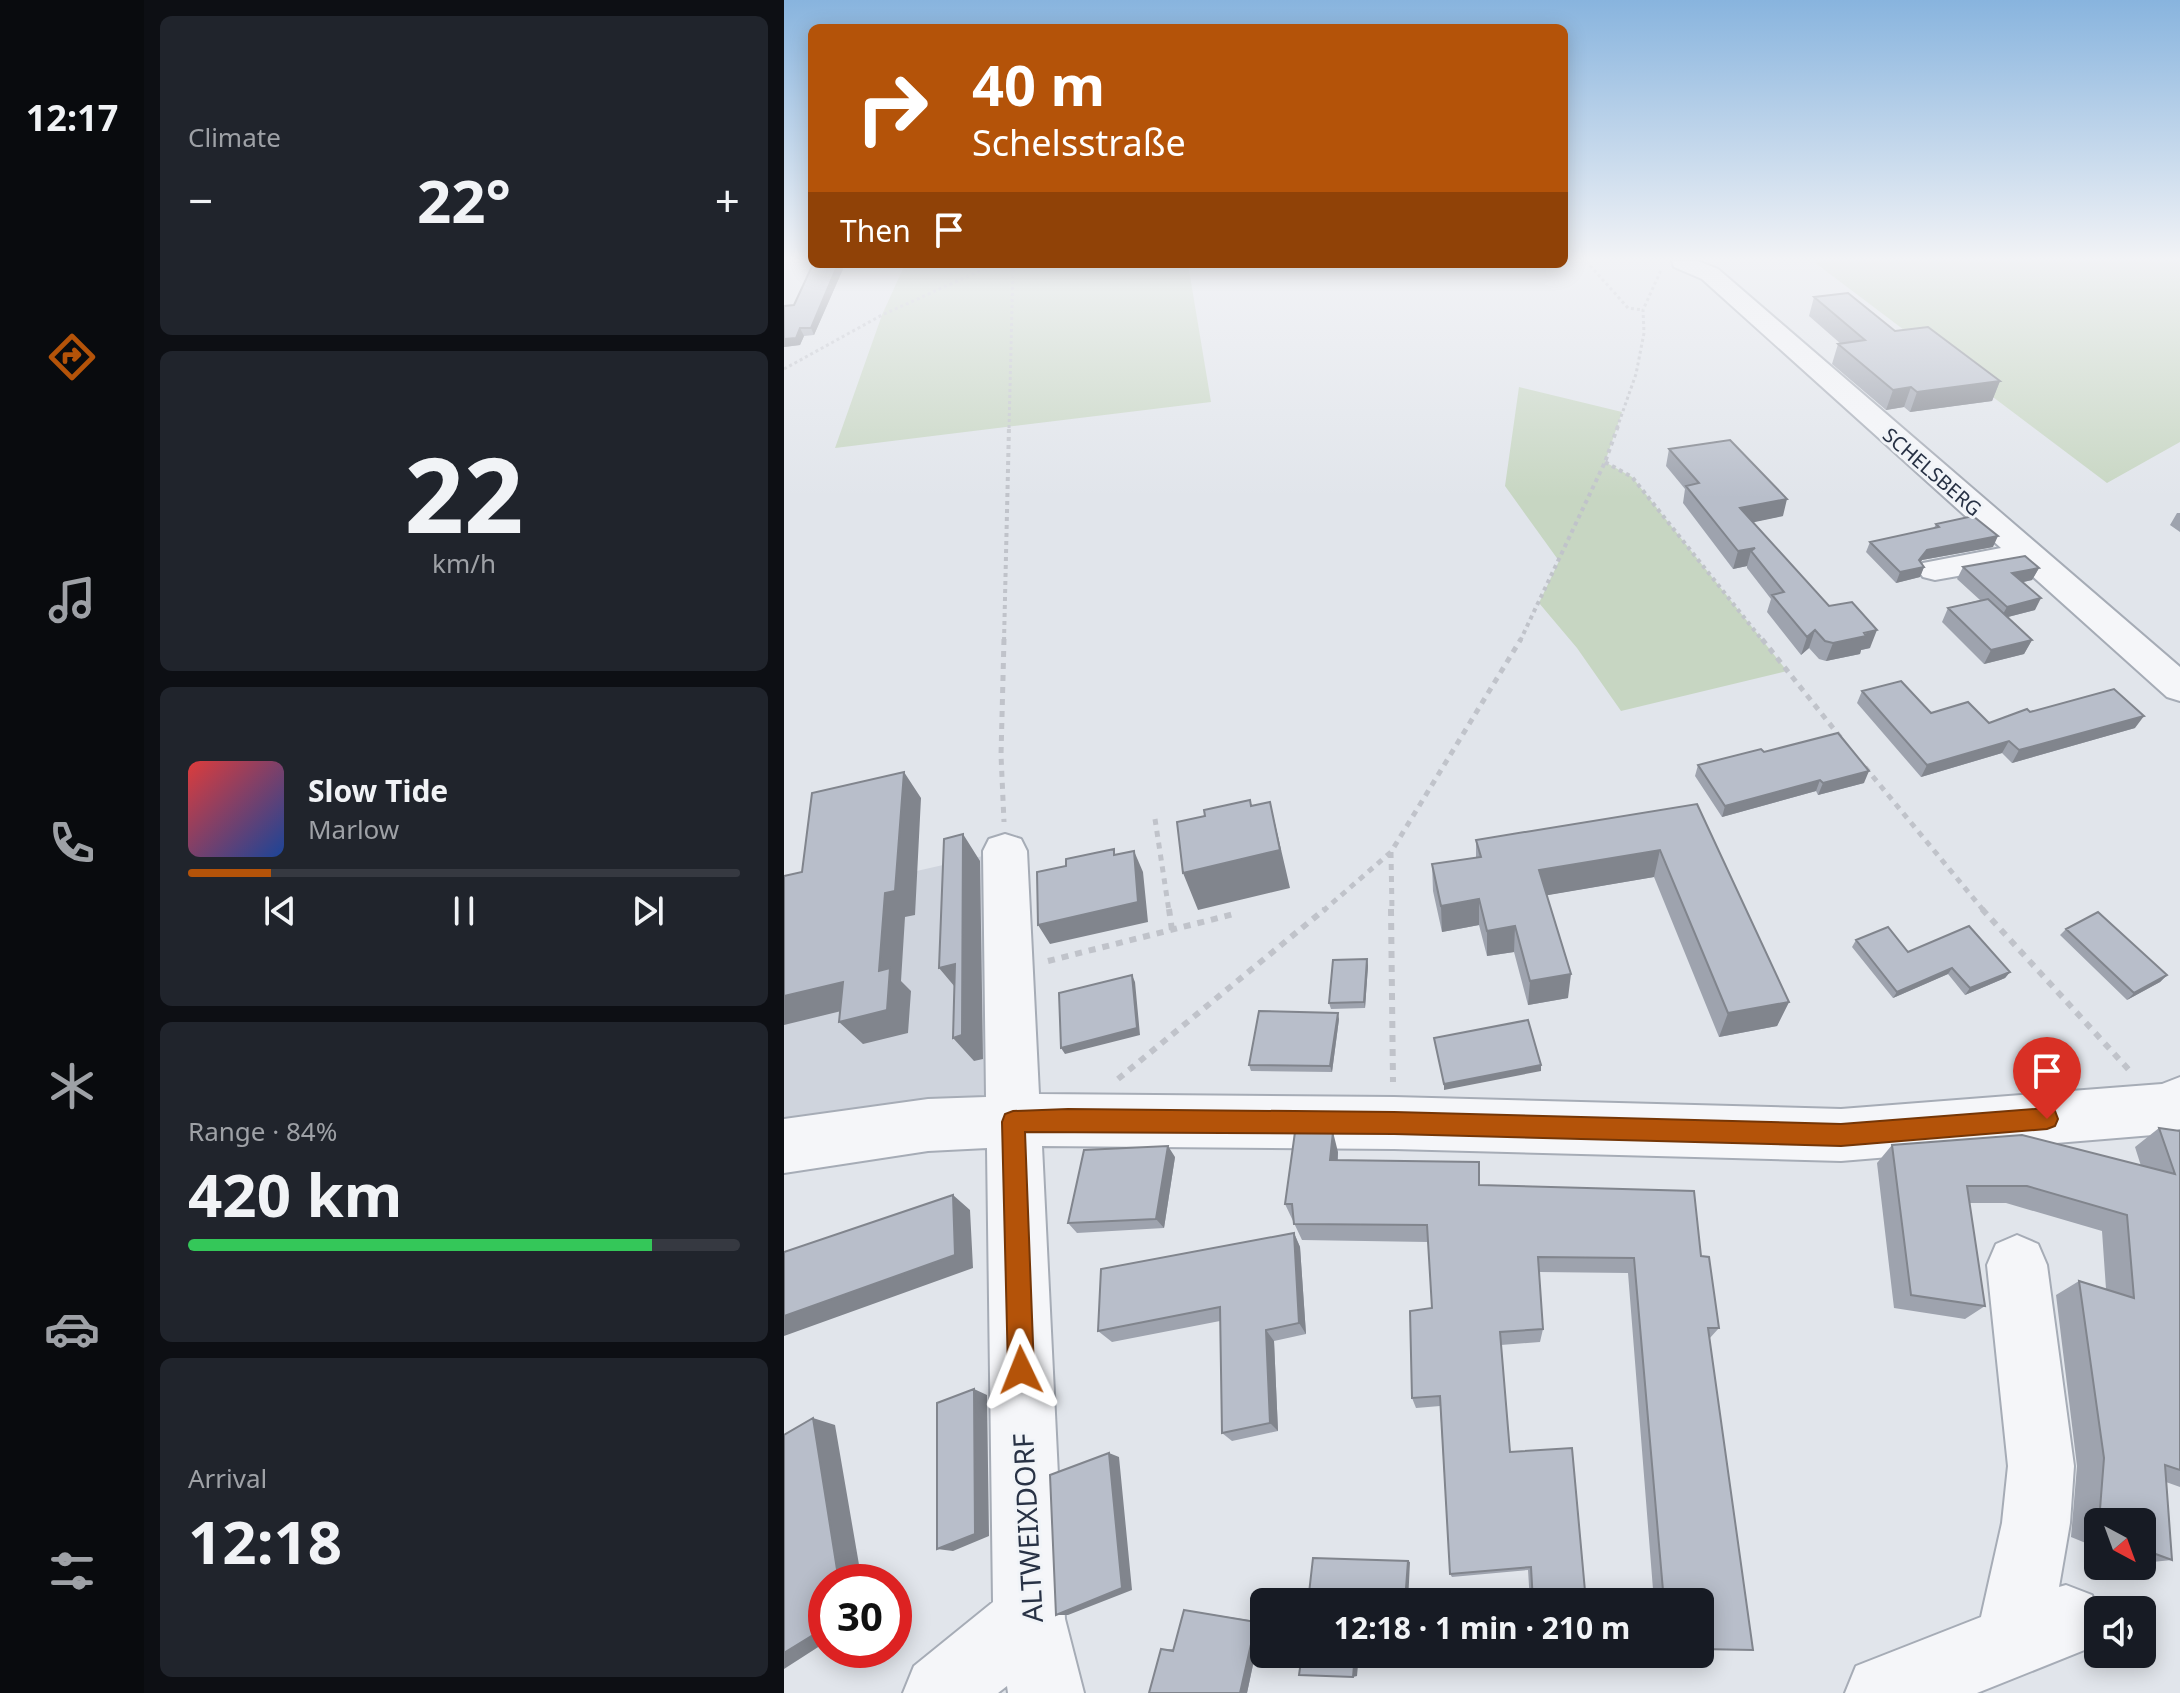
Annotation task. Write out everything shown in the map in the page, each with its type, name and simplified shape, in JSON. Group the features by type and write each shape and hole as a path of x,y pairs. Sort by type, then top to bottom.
{"street":[{"name":"SCHELSBERG","path":"1784,340 2180,688"},
{"path":"1935,570 2026,554"},
{"name":"ALTWEIXDORF","path":"1005,851 1009,971 1041,1121 1029,1619 1046,1693"},
{"path":"784,1146 928,1125 1041,1121 1394,1123 1841,1135 2172,1106"},
{"path":"1927,1685 2039,1631 2036,1523 2041,1466 2017,1265"},
{"path":"941,1693 1029,1619"}],"path":[{"path":"784,369 837,340"},
{"path":"1005,851 1001,755 1011,340"},
{"path":"1041,1121 1265,961 1391,852 1520,641 1605,462 1636,374 1643,340"},
{"path":"1605,462 1632,477 1849,748"},
{"path":"1858,760 1962,887 2172,1106"},
{"path":"1155,819 1172,930"},
{"path":"1391,852 1394,1123"},
{"path":"1009,971 1238,913"}],"shaded area":[{"path":"1005,851 1014,1122 784,1148 784,901"}],"green space":[{"path":"873,340 1201,340 1211,402 835,448"},
{"path":"1917,340 2180,340 2180,442 2107,483"},
{"path":"1519,387 1622,412 1605,462 1632,477 1787,671 1621,711 1577,648 1539,603 1559,561 1505,486"}],"building":[{"path":"1865,340 1945,340 2000,381 1917,392 1911,387 1893,390 1838,344"},
{"path":"1730,440 1787,499 1740,508 1829,606 1852,602 1877,630 1864,633 1866,636 1833,643 1825,641 1815,630 1807,637 1772,595 1784,592 1751,551 1755,548 1738,551 1686,486 1699,483 1669,449"},
{"path":"1973,516 1998,536 1927,550 1919,560 1924,567 1900,572 1870,542 1939,527 1936,524"},
{"path":"2025,556 2039,568 2012,573 2041,598 2007,607 1963,567"},
{"path":"1988,599 2032,640 1991,650 1948,608"},
{"path":"1901,681 1931,713 1968,702 1989,723 2027,709 2030,712 2114,689 2144,716 2019,750 2009,741 1927,765 1862,691"},
{"path":"1838,733 1869,771 1823,783 1820,780 1725,806 1698,765 1761,749 1764,752"},
{"path":"904,772 895,891 885,893 879,971 890,968 887,1010 839,1022 843,982 784,996 784,876 802,872 812,793"},
{"path":"1250,800 1251,806 1270,802 1280,850 1183,873 1177,822 1205,816 1204,810"},
{"path":"1697,804 1789,1002 1728,1013 1660,850 1539,870 1571,974 1530,981 1515,926 1487,931 1479,899 1441,906 1432,864 1481,857 1476,840"},
{"path":"963,834 962,1035 953,1038 955,964 939,968 944,839"},
{"path":"1114,849 1114,855 1134,851 1138,902 1038,925 1037,872 1066,866 1066,859"},
{"path":"2098,912 2167,975 2134,993 2066,929"},
{"path":"1969,926 2010,972 1970,988 1952,968 1897,992 1856,940 1888,927 1908,952"},
{"path":"1367,959 1364,1002 1329,1003 1333,960"},
{"path":"1132,975 1137,1028 1061,1048 1059,993"},
{"path":"1259,1011 1338,1013 1330,1066 1249,1065"},
{"path":"1528,1020 1541,1065 1444,1084 1434,1038"},
{"path":"2159,1128 2180,1131 2180,1470 2165,1465 2172,1560 2156,1554 2156,1508 2100,1508 2104,1458 2079,1281 2134,1298 2127,1215 2027,1186 1967,1186 1985,1306 1911,1295 1892,1145 2022,1135 2175,1174"},
{"path":"1295,1132 1333,1132 1330,1160 1479,1162 1479,1185 1694,1191 1701,1256 1709,1257 1719,1328 1708,1328 1753,1650 1714,1649 1714,1588 1663,1588 1634,1258 1538,1257 1543,1329 1500,1332 1510,1452 1572,1448 1585,1588 1532,1588 1531,1567 1450,1574 1440,1396 1412,1398 1410,1311 1432,1308 1427,1225 1294,1224 1292,1204 1285,1204"},
{"path":"1168,1146 1156,1219 1068,1223 1084,1150"},
{"path":"953,1195 955,1255 784,1316 784,1252"},
{"path":"1294,1233 1299,1323 1266,1330 1270,1423 1222,1433 1220,1307 1098,1331 1101,1269"},
{"path":"974,1389 975,1534 937,1549 937,1403"},
{"path":"813,1418 836,1564 808,1564 808,1638 784,1653 784,1435"},
{"path":"1109,1453 1122,1588 1056,1615 1050,1475"},
{"path":"1313,1558 1408,1561 1406,1588 1310,1588"},
{"path":"1184,1610 1250,1621 1250,1649 1240,1693 1149,1693 1161,1649 1173,1651"},
{"path":"1300,1668 1354,1668 1353,1677 1299,1675"}],"route":[{"path":"1021,1370 1013,1122 1068,1119 1394,1123 1841,1135 2047,1119"}]}
